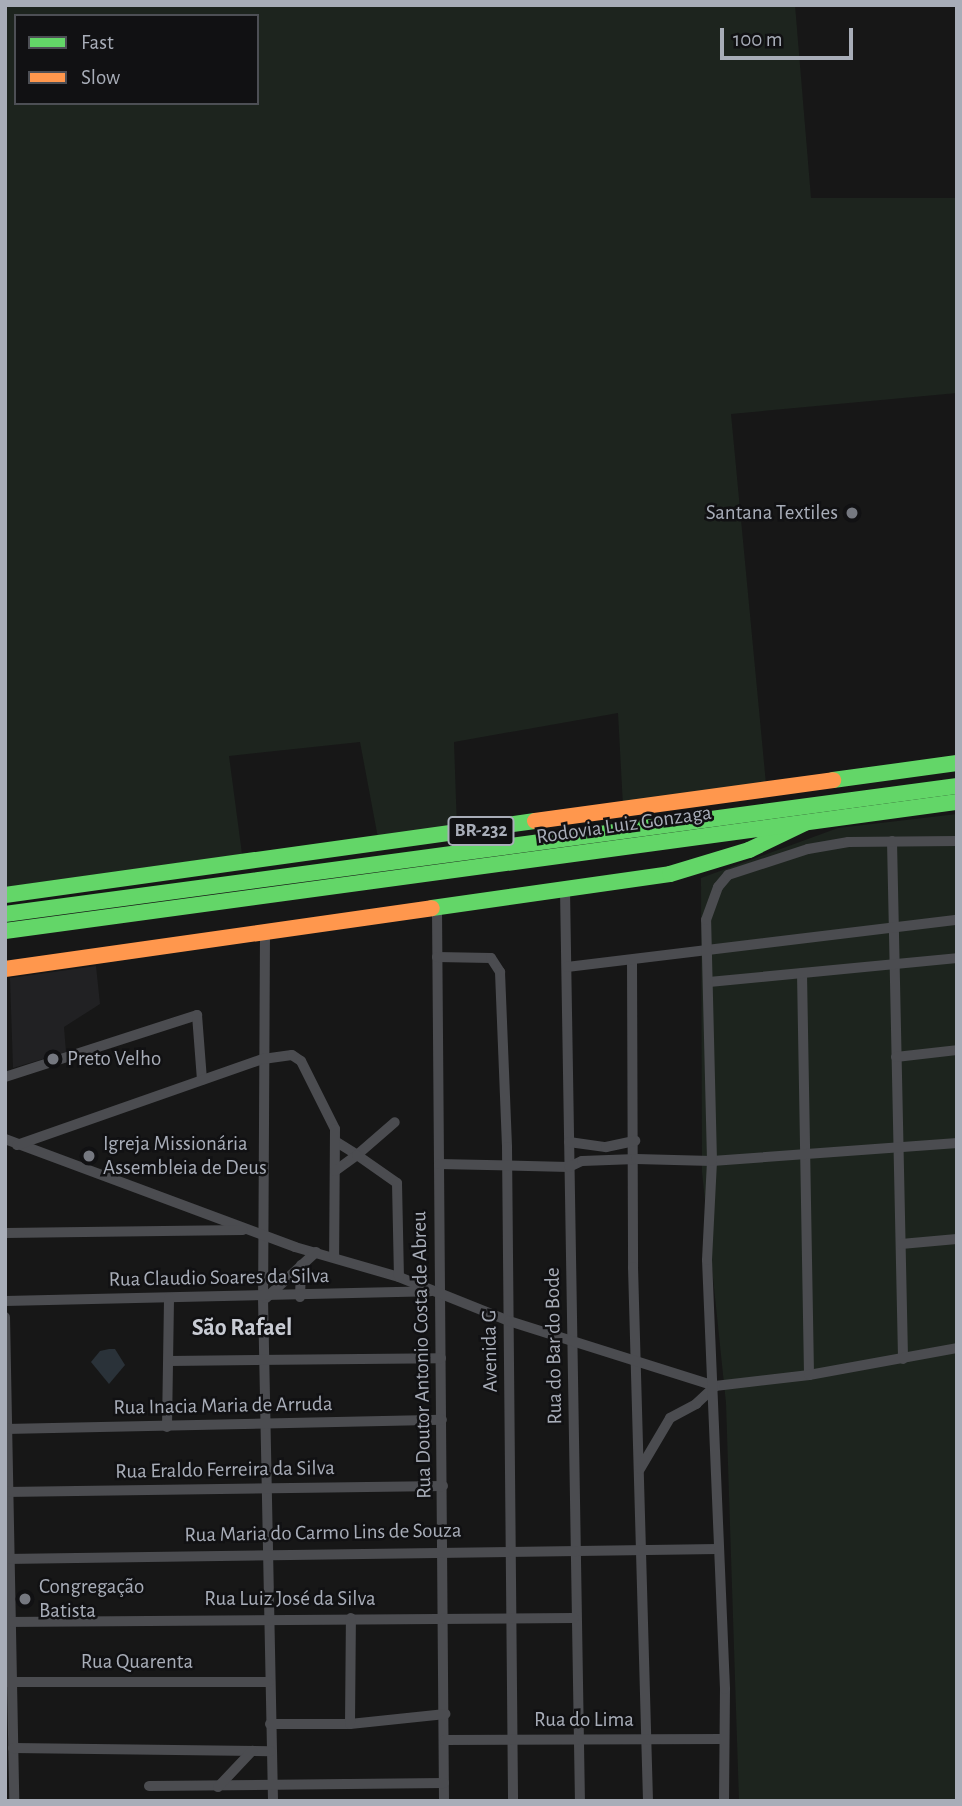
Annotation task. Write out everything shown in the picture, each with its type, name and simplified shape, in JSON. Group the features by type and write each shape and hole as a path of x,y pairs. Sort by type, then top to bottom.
{"main road":[{"name":"BR-232","path":"5,895 957,764"},
{"name":"Rodovia Luiz Gonzaga","path":"5,914 957,786"},
{"name":"Rodovia Luiz Gonzaga","path":"5,931 957,802"},
{"path":"5,969 670,874 718,861 778,839 810,820"}],"street":[{"path":"724,1801 715,1386 707,1260 712,1161 706,920 718,887 728,876 808,849 892,841 957,841"},
{"path":"892,841 903,1359"},
{"name":"Rua do Bar do Bode","path":"565,890 574,1339 574,1618 580,1801"},
{"name":"Rua Doutor Antonio Costa de Abreu","path":"437,909 438,1292 446,1619 444,1801"},
{"path":"567,967 957,920"},
{"path":"265,933 262,1234 270,1552 268,1682 273,1801"},
{"name":"Avenida G","path":"437,957 491,958 499,966 507,1166 513,1801"},
{"path":"709,982 957,958"},
{"path":"632,961 636,1360 648,1801"},
{"path":"802,973 809,1375"},
{"path":"5,1077 197,1015 202,1080"},
{"path":"896,1057 957,1050"},
{"path":"17,1145 264,1059 285,1054 297,1057 329,1111 335,1141 334,1257"},
{"path":"335,1171 395,1122"},
{"path":"5,1139 262,1234 399,1277 509,1321 574,1339 715,1386 809,1375 957,1348"},
{"path":"569,1142 606,1147 635,1140"},
{"path":"335,1141 397,1183 399,1277"},
{"path":"439,1164 569,1167 582,1161 712,1161 957,1143"},
{"path":"5,1233 252,1229"},
{"path":"901,1244 957,1239"},
{"path":"265,1298 316,1252"},
{"path":"300,1297 301,1265"},
{"name":"Rua Claudio Soares da Silva","path":"5,1301 265,1298 438,1292"},
{"path":"167,1427 169,1298"},
{"path":"5,1317 7,1622 13,1801"},
{"path":"169,1361 441,1358"},
{"path":"640,1469 670,1418 696,1404 715,1386"},
{"name":"Rua Inacia Maria de Arruda","path":"6,1429 442,1420"},
{"name":"Rua Eraldo Ferreira da Silva","path":"6,1492 443,1486"},
{"name":"Rua Maria do Carmo Lins de Souza","path":"6,1559 270,1552 718,1549"},
{"name":"Rua Luiz José da Silva","path":"7,1622 270,1617 574,1618"},
{"path":"350,1724 351,1618"},
{"name":"Rua Quarenta","path":"8,1682 268,1682"},
{"path":"270,1724 350,1724 445,1714"},
{"name":"Rua do Lima","path":"444,1740 723,1739"},
{"path":"13,1748 271,1751"},
{"path":"218,1787 252,1751"},
{"path":"149,1786 272,1787 444,1783"}],"shaded area":[{"path":"5,5 795,5 811,198 957,198 957,393 731,414 766,784 623,806 618,713 454,742 457,828 378,838 360,742 229,756 242,854 5,887"},
{"path":"957,814 957,1801 739,1801 726,1403 702,1172 701,878 838,828"},
{"path":"96,966 100,1004 64,1027 66,1052 13,1068 10,978"},
{"path":"115,1349 125,1365 109,1384 91,1362 100,1351"}],"traffic: fast":[{"path":"833,780 957,763"},
{"path":"5,914 957,786"},
{"path":"5,931 957,802"},
{"path":"5,895 535,821"},
{"path":"432,908 670,874 749,850 805,823"}],"traffic: slow":[{"path":"535,821 833,780"},
{"path":"5,969 432,908"}],"place":[{"name":"Santana Textiles","path":"852,513"},
{"name":"Preto Velho","path":"53,1059"},
{"name":"Igreja Missionária Assembleia de Deus","path":"89,1156"},
{"name":"Congregação Batista","path":"25,1599"}],"district":[{"name":"São Rafael","path":"242,1329"}]}
